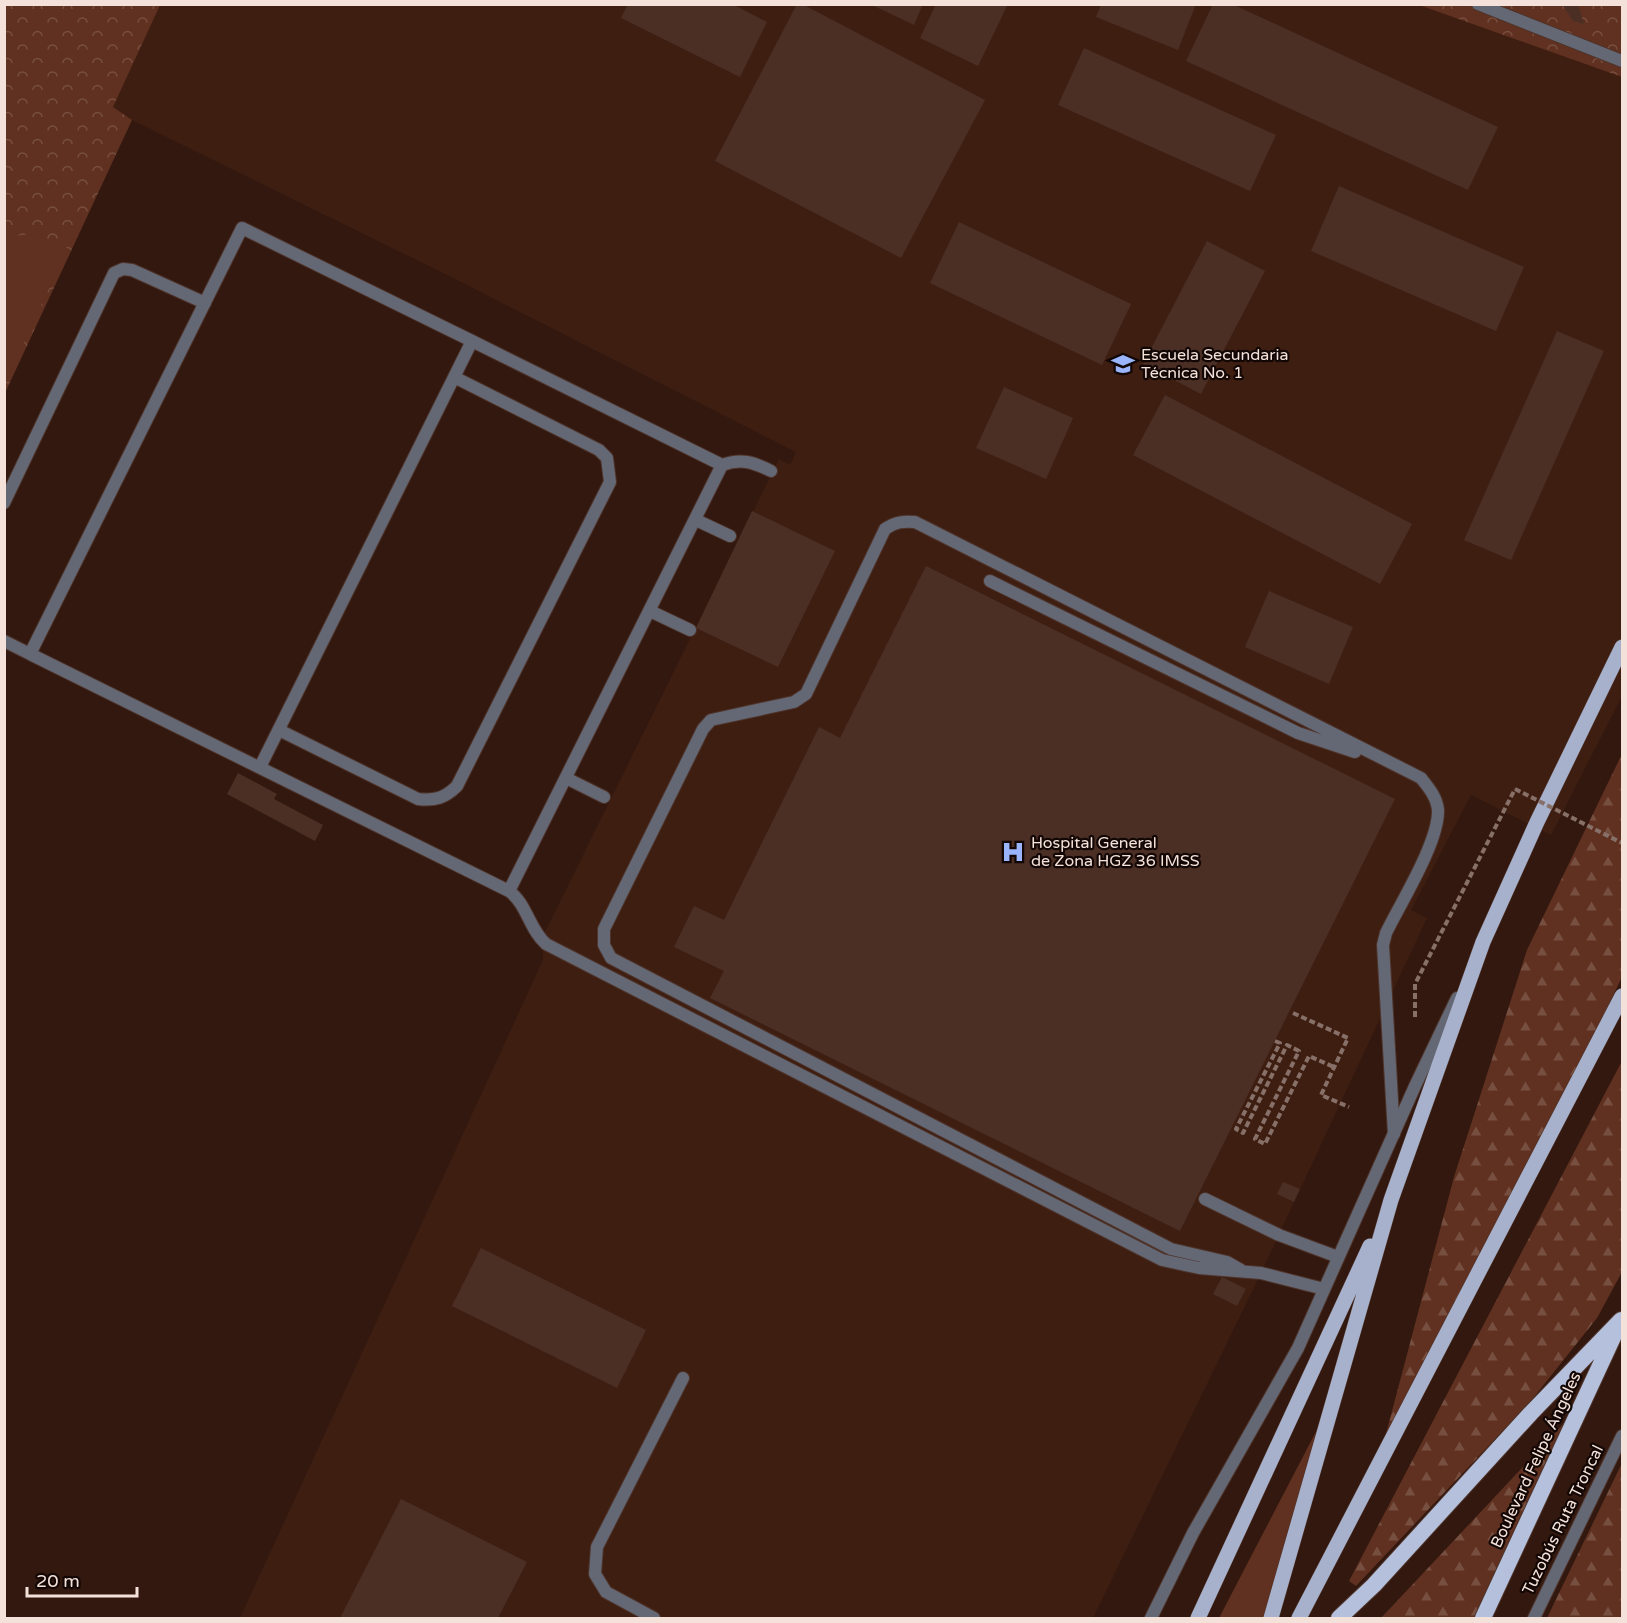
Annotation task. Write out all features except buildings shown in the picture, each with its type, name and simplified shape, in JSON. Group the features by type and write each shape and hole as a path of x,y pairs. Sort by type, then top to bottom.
{"highway":[{"path":"1339,1618 1374,1585 1622,1318"},
{"name":"Boulevard Felipe Ángeles","path":"1483,1618 1622,1318"}],"main road":[{"path":"1271,1618 1391,1200 1483,942 1537,822 1623,647"},
{"path":"1299,1618 1623,996"},
{"path":"1198,1618 1391,1200"}],"street":[{"path":"1478,4 1623,61"},
{"path":"30,654 242,228 722,465"},
{"path":"4,503 114,273 123,269 132,270 205,303"},
{"path":"260,767 472,341"},
{"path":"279,730 418,799 432,801 447,796 457,786 610,482 607,458 599,450 454,377"},
{"path":"509,891 722,465 745,460 755,462 771,471"},
{"path":"696,520 730,536"},
{"path":"1245,1272 1227,1262 1172,1249 611,958 604,945 604,929 703,729 711,720 794,702 806,694 885,529 903,521 915,522 1421,778 1432,792 1438,808 1437,828 1383,945 1394,1134"},
{"path":"990,581 1298,733 1392,764"},
{"path":"650,611 690,630"},
{"path":"4,641 509,891 518,897 534,930 546,944 1162,1260 1198,1268 1261,1273 1324,1289"},
{"path":"566,778 604,797"},
{"path":"1151,1618 1193,1533 1298,1348 1483,942"},
{"path":"1205,1199 1278,1235 1338,1257"},
{"path":"654,1618 606,1592 595,1574 597,1547 683,1378"},
{"name":"Tuzobús Ruta Troncal","path":"1534,1618 1623,1436"}],"path":[{"path":"1415,984 1515,789 1623,843"},
{"path":"1293,1013 1348,1038 1321,1095 1349,1107"},
{"path":"1275,1041 1280,1043 1236,1130 1243,1133 1287,1045 1299,1051 1255,1139 1265,1144 1309,1056 1334,1067"}],"shaded area":[{"path":"160,4 1419,5 1622,77 1622,696 1551,835 1471,795 1411,910 1427,918 1261,1273 1093,1618 240,1618 543,960 543,936 779,459 790,465 796,452 451,277 132,120 113,107"}],"green space":[{"path":"5,5 160,5 113,107 132,120 5,393"},
{"path":"1419,5 1622,5 1622,77"},
{"path":"33,234 68,248 5,383 5,237"},
{"path":"1622,754 1622,977 1584,1056 1383,1445 1454,1177 1527,950"},
{"path":"1622,1061 1622,1272 1597,1318 1530,1402 1356,1586 1349,1581"},
{"path":"1570,1417 1485,1618 1381,1618"},
{"path":"1321,1422 1265,1618 1219,1618"},
{"path":"1622,1463 1622,1618 1547,1618"}],"place":[{"name":"Escuela Secundaria Técnica No. 1","path":"1123,364"},
{"name":"Hospital General de Zona HGZ 36 IMSS","path":"1013,852"}]}
